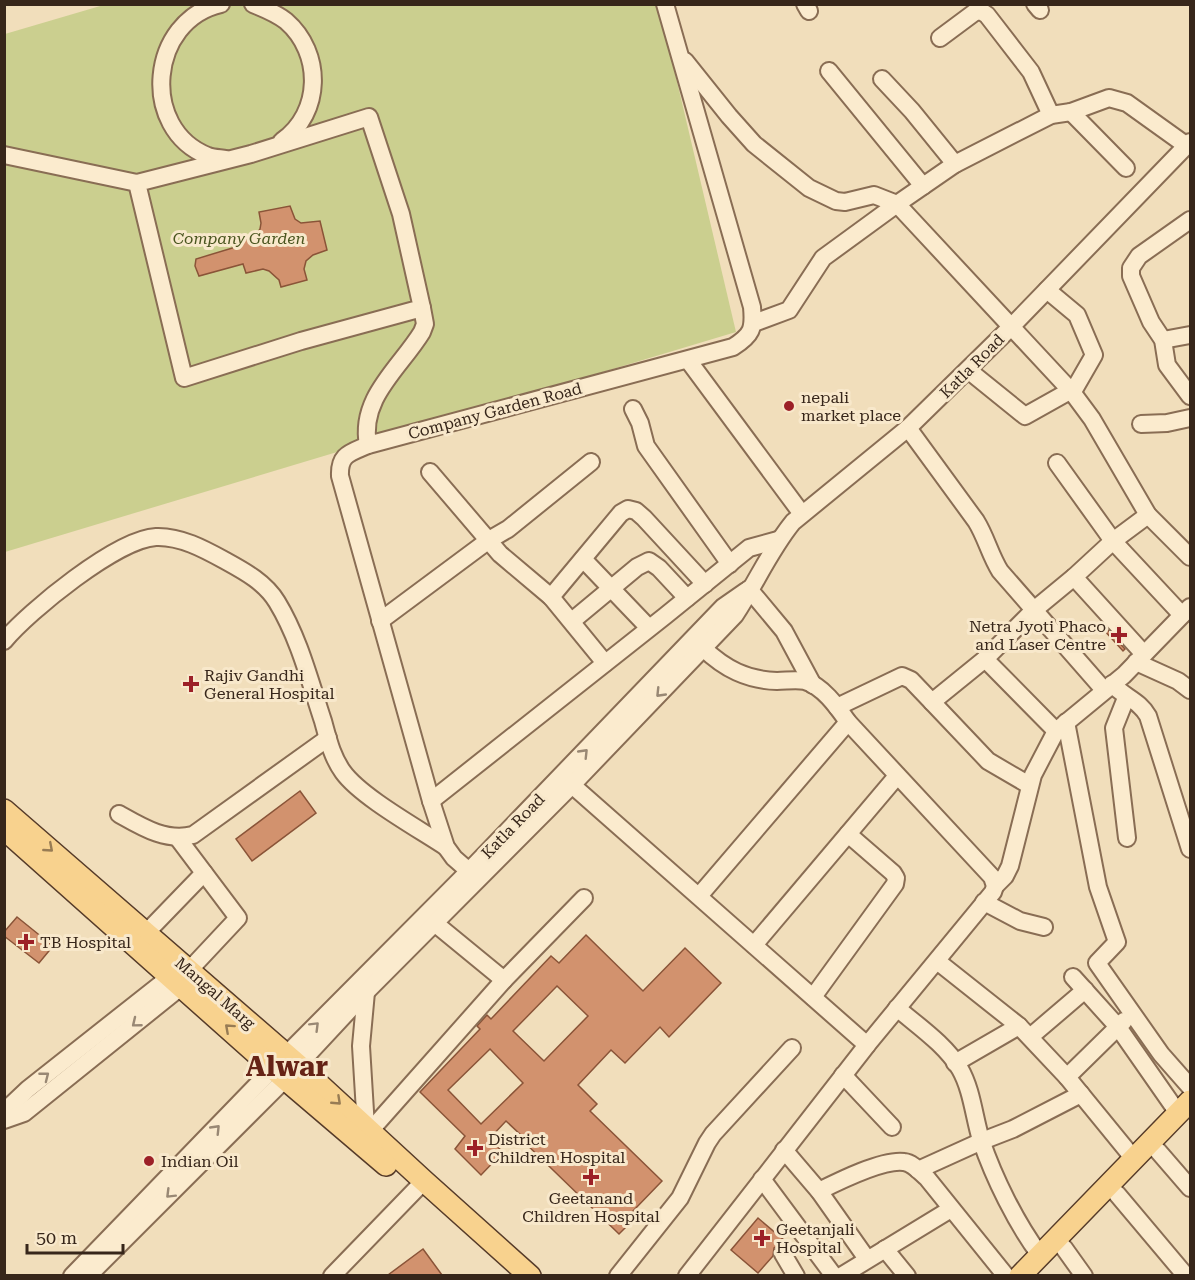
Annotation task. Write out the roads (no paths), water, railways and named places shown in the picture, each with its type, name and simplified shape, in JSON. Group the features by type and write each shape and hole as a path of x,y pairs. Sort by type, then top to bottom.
{"main road":[{"name":"Mangal Marg","path":"4,810 146,933 286,1067 523,1275"},
{"name":"Mangal Marg","path":"4,829 176,981 368,1130 419,1186"},
{"path":"1020,1275 1064,1248 1158,1151 1187,1110"},
{"path":"1038,1265 1134,1159 1187,1110"}],"street":[{"path":"253,4 286,21 303,42 313,68 314,86 303,121 292,134 276,145"},
{"path":"665,4 752,307 754,323 789,310 823,258 897,204 955,164 1051,116 1071,112 1110,98 1117,98 1189,144"},
{"path":"221,5 198,14 183,26 171,42 163,60 160,79 161,98 168,117 178,133 192,147 209,156 227,159"},
{"path":"940,38 975,12 981,11 987,15 1031,72 1051,116"},
{"path":"679,55 748,138 809,188 836,201 845,202 874,195 897,204 1070,390 1092,419 1148,515 1191,557"},
{"path":"828,71 923,186"},
{"path":"882,79 912,111 955,164"},
{"path":"1071,112 1126,168"},
{"path":"4,156 137,183 250,154 369,117 401,214 425,324 422,332 383,383 372,406 366,434 368,445"},
{"name":"Katla Road","path":"684,659 704,648 735,615 778,540 802,514 908,428 1011,327 1189,144"},
{"path":"137,183 184,378 301,341 422,308"},
{"path":"1191,220 1139,256 1131,268 1134,286 1151,322 1163,340 1167,365 1191,396"},
{"path":"968,370 1025,416 1075,388 1094,355 1077,315 1047,290"},
{"name":"Company Garden Road","path":"474,875 454,858 446,847 431,801 340,476 340,464 346,455 368,445 733,348 750,333 754,323"},
{"path":"1163,340 1191,335"},
{"path":"688,360 802,514"},
{"path":"633,409 640,423 646,446 730,564"},
{"path":"1140,424 1167,423 1191,418"},
{"path":"908,428 976,521 1000,571 1108,687 1140,705 1148,716 1191,849"},
{"path":"380,621 489,540 508,530 585,463"},
{"path":"687,1275 843,1075 1005,876 1011,866 1029,785 1043,752 1061,727 1140,658 1186,611 1113,541 1057,463"},
{"path":"430,472 500,554 551,597 605,663"},
{"path":"551,597 621,513 628,509 636,511 644,518 705,584"},
{"path":"932,702 985,659 1034,610 1113,541 1148,515"},
{"path":"4,641 24,620 92,567 121,548 157,537 192,544 242,570 270,592 300,652 337,762 352,782 446,847"},
{"path":"431,801 749,548 778,540"},
{"path":"583,559 649,628"},
{"path":"572,621 643,562 649,561 659,568 687,598"},
{"path":"1074,577 1140,658 1191,690"},
{"path":"751,589 784,631 813,685"},
{"name":"Katla Road","path":"286,1067 563,787 684,659 723,607 751,589"},
{"path":"704,648 726,667 747,677 762,680 804,681 813,685 837,707 897,776 992,877 995,886"},
{"path":"985,659 1061,727 1098,887 1117,942 1097,963 1161,1054 1191,1087"},
{"path":"837,707 902,676 911,680 988,761 1029,785"},
{"path":"1126,698 1114,728 1127,838"},
{"path":"699,896 848,722"},
{"path":"119,814 158,834 177,837 193,835 328,738"},
{"path":"754,945 897,776"},
{"path":"563,787 699,896 867,1045"},
{"path":"1174,799 1191,792"},
{"path":"813,997 895,884 894,873 848,834"},
{"path":"177,837 238,918 194,965"},
{"path":"146,933 204,873"},
{"path":"368,1130 504,980 584,898"},
{"path":"984,902 1020,921 1044,927"},
{"path":"430,920 504,980"},
{"name":"Katla Road","path":"286,1067 366,992 430,920"},
{"path":"937,961 1025,1031 1134,1159"},
{"path":"1073,977 1187,1110"},
{"path":"6,1119 24,1113 176,981"},
{"path":"955,1063 1025,1031 1084,990"},
{"path":"366,992 361,1046 368,1130"},
{"path":"897,1008 955,1063 965,1080 982,1141 1038,1265"},
{"path":"1066,1077 1133,1012"},
{"path":"618,1275 681,1198 713,1134 792,1048"},
{"path":"88,1275 194,1161 286,1067"},
{"path":"843,1075 892,1127"},
{"path":"918,1170 1030,1122 1081,1094"},
{"path":"784,1150 819,1191 867,1259"},
{"path":"1158,1151 1191,1188"},
{"path":"72,1275 194,1161"},
{"path":"819,1191 861,1172 905,1162 918,1170 1006,1275"},
{"path":"762,1179 834,1275"},
{"path":"332,1275 419,1186"},
{"path":"1117,1194 1186,1275"},
{"path":"841,1275 951,1209"},
{"path":"1064,1248 1084,1275"},
{"path":"885,1249 907,1275"},
{"path":"783,1254 796,1275"}],"place":[{"name":"nepali market place","path":"789,406"},
{"name":"Netra Jyoti Phaco and Laser Centre","path":"1119,635"},
{"name":"Rajiv Gandhi General Hospital","path":"191,684"},
{"name":"TB Hospital","path":"26,942"},
{"name":"District Children Hospital","path":"475,1148"},
{"name":"Indian Oil","path":"149,1161"},
{"name":"Geetanand Children Hospital","path":"591,1177"},
{"name":"Geetanjali Hospital","path":"762,1238"}],"district":[{"name":"Alwar","path":"287,1066"}],"park label":[{"name":"Company Garden","path":"239,238"}]}
